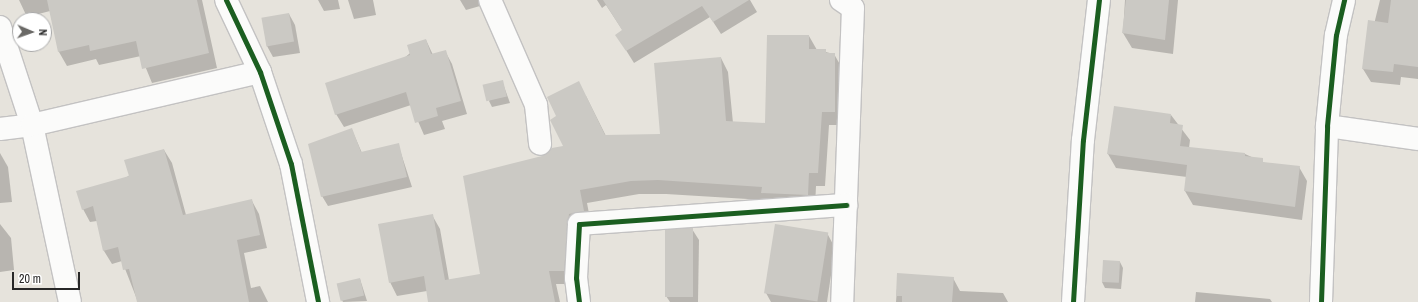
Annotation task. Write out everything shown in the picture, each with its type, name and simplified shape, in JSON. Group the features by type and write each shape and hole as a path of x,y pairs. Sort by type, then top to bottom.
{"street":[{"path":"226,0 260,72 290,164 318,302"},
{"path":"490,0 536,105 540,144"},
{"path":"1073,302 1083,140 1099,0"},
{"path":"1321,302 1327,126 1336,35 1344,0"},
{"path":"842,302 846,205 849,3"},
{"path":"0,27 32,125 70,302"},
{"path":"0,129 32,125 260,72"},
{"path":"1327,126 1418,139"},
{"path":"579,302 576,278 579,224 846,205"}],"building":[{"path":"47,0 197,0 209,53 142,69 136,41 90,51 89,45 58,52 52,24 52,12 50,12"},
{"path":"603,0 749,0 713,22 702,6 626,51 615,35 622,30"},
{"path":"1126,0 1169,0 1165,40 1122,33"},
{"path":"1391,0 1418,0 1418,67 1394,64 1393,72 1362,69 1368,20 1388,23"},
{"path":"289,13 294,42 266,46 261,18"},
{"path":"767,35 809,35 809,49 826,49 826,53 835,53 835,112 822,112 818,173 809,173 808,195 761,193 762,187 658,180 631,181 580,190 584,211 569,214 564,271 549,271 555,302 428,302 424,276 389,283 378,224 433,214 445,280 480,274 463,176 542,156 552,148 563,146 550,120 556,116 547,97 579,81 605,135 660,134 654,63 721,57 726,121 765,123"},
{"path":"426,39 431,54 446,50 461,101 436,108 438,116 415,123 406,92 335,115 325,83 410,55 407,45"},
{"path":"503,80 507,97 486,101 483,85"},
{"path":"1114,106 1171,114 1170,123 1183,125 1180,146 1245,153 1245,156 1263,158 1263,162 1300,166 1295,207 1184,191 1187,165 1107,154"},
{"path":"352,128 361,152 399,143 407,177 321,197 308,144"},
{"path":"164,149 183,215 252,199 260,235 237,240 249,302 137,302 129,269 123,270 118,247 103,251 93,206 82,210 76,191 129,176 124,160"},
{"path":"775,224 828,232 817,302 764,293"},
{"path":"665,228 693,228 693,297 665,297"},
{"path":"1103,260 1120,261 1119,283 1102,282"},
{"path":"897,273 954,277 952,302 902,302 902,296 896,296"},
{"path":"360,278 364,296 341,301 337,283"}],"cycle path":[{"path":"226,0 260,72 291,164 318,302"},
{"path":"1073,302 1083,140 1099,0"},
{"path":"1321,302 1327,126 1336,35 1344,0"},
{"path":"579,302 576,278 579,224 846,205"}]}
